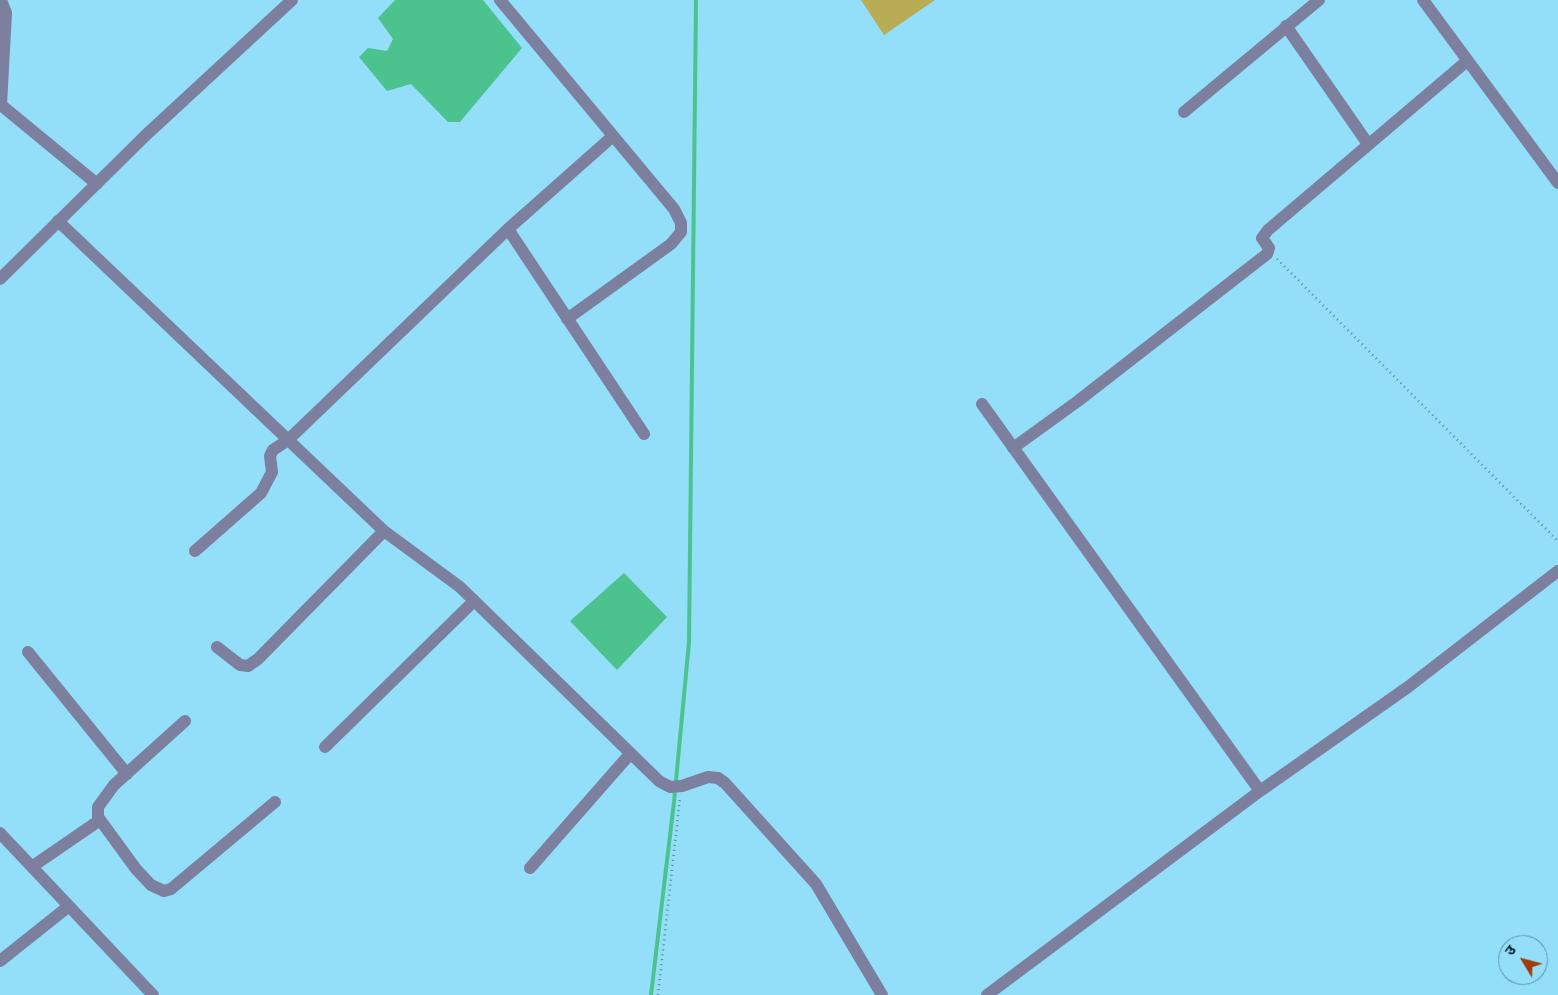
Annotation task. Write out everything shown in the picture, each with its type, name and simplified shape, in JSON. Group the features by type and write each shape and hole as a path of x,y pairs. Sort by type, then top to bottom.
{"street":[{"path":"1,0 6,13 1,105 97,184"},
{"path":"500,0 674,209 681,223 681,232 671,244 567,319"},
{"path":"1184,112 1319,0"},
{"path":"1423,0 1558,183"},
{"path":"0,279 285,2"},
{"path":"1286,26 1368,144"},
{"path":"1013,448 1078,401 1270,252 1263,242 1264,234 1467,61"},
{"path":"195,551 261,492 272,472 271,452 288,440 508,229 613,136"},
{"path":"58,222 384,531 460,587 659,781 677,787 708,776 718,778 725,783 816,884 882,995"},
{"path":"508,229 644,434"},
{"path":"982,404 1260,791"},
{"path":"217,647 240,665 248,666 258,659 384,531"},
{"path":"987,995 1260,791 1408,687 1558,571"},
{"path":"325,747 474,601"},
{"path":"28,652 127,774"},
{"path":"185,721 114,785 98,807 97,812 100,820 136,869 151,885 164,891 171,889 275,802"},
{"path":"530,868 630,754"},
{"path":"33,866 100,820"},
{"path":"0,833 153,995"},
{"path":"0,961 69,906"}],"path":[{"path":"1270,252 1302,287 1558,541"},
{"path":"658,995 677,787"}],"shaded area":[{"path":"395,0 483,0 522,48 460,122 448,122 411,84 387,91 359,57 368,48 387,51 393,39 378,18"},
{"path":"861,0 935,0 884,35"},
{"path":"624,573 667,617 617,670 570,621"}],"waterway":[{"path":"651,995 674,802 689,642 696,0"}]}
